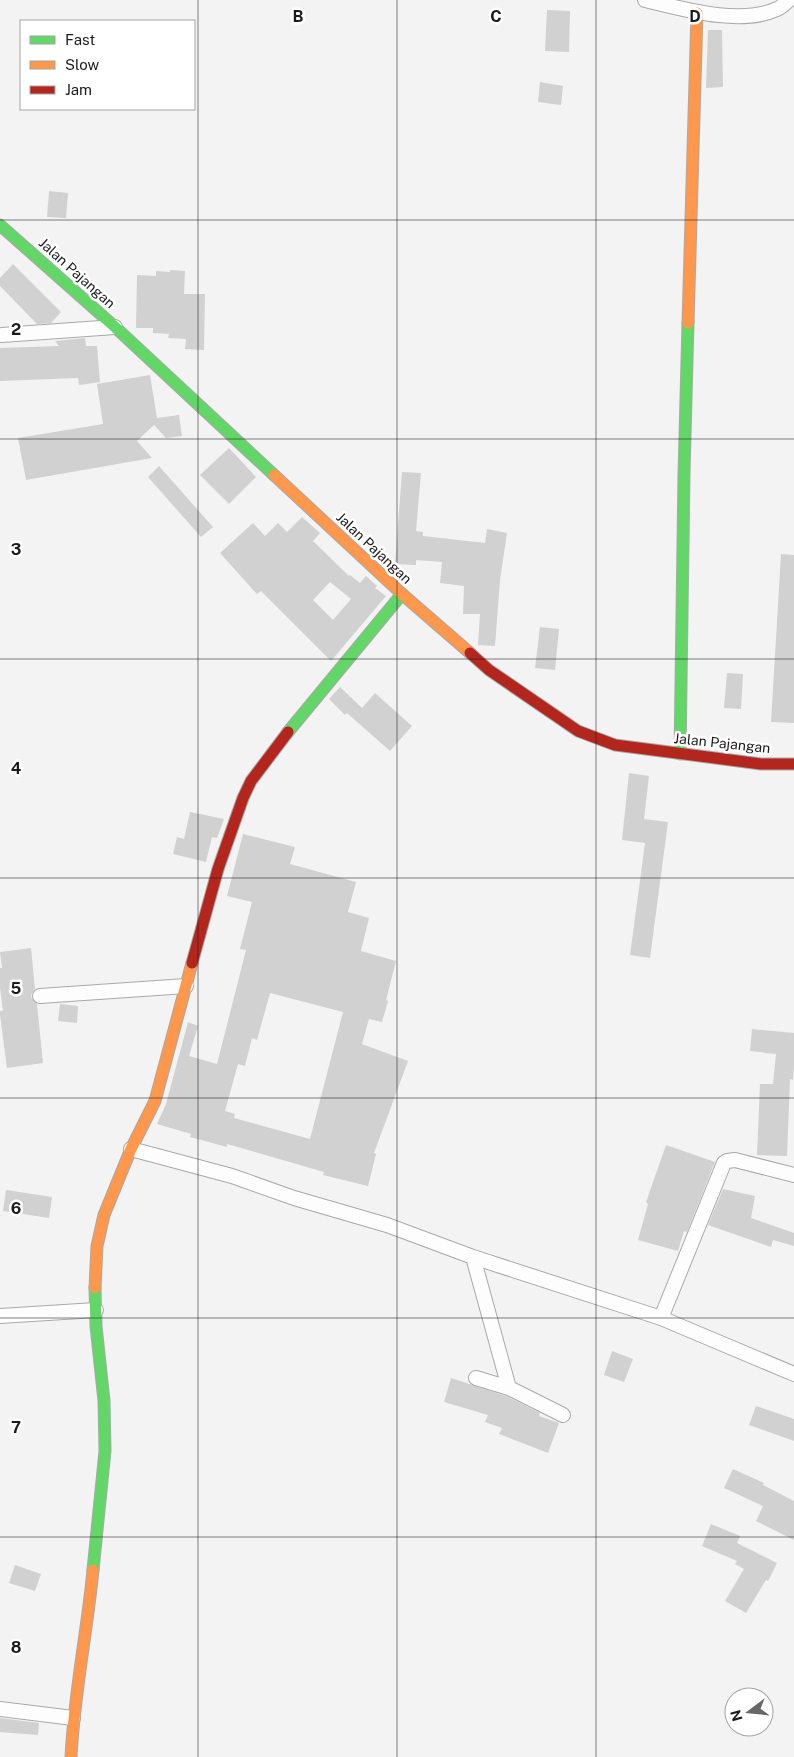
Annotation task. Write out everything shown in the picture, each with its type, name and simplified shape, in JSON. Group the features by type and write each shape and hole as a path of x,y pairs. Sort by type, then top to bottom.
{"street":[{"path":"645,0 697,13 736,16 760,14 778,9 789,0"},
{"path":"680,754 684,474 697,13"},
{"name":"Jalan Pajangan","path":"0,225 115,327 402,594 489,670 578,730 615,745 761,764 794,764"},
{"path":"2,335 115,327"},
{"path":"71,1757 73,1718 90,1603 106,1451 104,1400 96,1326 95,1274 97,1246 104,1216 131,1148 155,1101 218,869 242,798 251,781 286,734 402,594"},
{"path":"40,996 186,986"},
{"path":"131,1148 232,1176 294,1198 387,1225 473,1257 661,1318 794,1374"},
{"path":"661,1318 724,1163 727,1160 735,1160 794,1175"},
{"path":"473,1257 509,1388"},
{"path":"0,1316 96,1310"},
{"path":"476,1378 509,1388 563,1415"},
{"path":"0,1710 73,1718"}],"building":[{"path":"547,10 570,11 569,52 545,51"},
{"path":"708,30 722,30 723,87 706,88"},
{"path":"540,82 563,86 561,105 538,102"},
{"path":"49,191 68,193 66,218 47,217"},
{"path":"13,264 61,312 51,323 37,324 0,286 0,278"},
{"path":"170,270 185,271 184,294 205,294 204,350 185,349 186,339 168,338 169,334 153,333 153,328 136,328 137,275 156,276 156,271 170,272"},
{"path":"85,338 86,346 97,346 100,382 79,385 78,378 0,381 0,348 59,346 55,341"},
{"path":"150,375 157,418 179,415 182,436 166,438 154,425 137,441 152,458 26,480 18,438 103,424 97,384"},
{"path":"229,448 256,477 229,504 200,475"},
{"path":"159,466 213,527 201,537 148,477"},
{"path":"402,472 421,473 416,531 423,532 423,536 485,543 487,529 507,533 500,580 495,646 478,645 480,614 463,614 464,586 440,583 442,562 416,560 416,565 395,564"},
{"path":"302,517 320,533 313,541 349,576 360,583 366,576 377,586 375,588 386,596 331,661 261,591 257,594 220,553 253,523 265,536 278,523 287,532","holes":["330,582 351,599 333,620 313,600"]},
{"path":"781,554 794,555 794,723 771,722"},
{"path":"540,627 559,629 555,670 535,668"},
{"path":"727,673 743,674 741,709 724,708"},
{"path":"340,687 362,708 375,693 412,726 390,751 347,713 345,715 329,699"},
{"path":"629,773 649,776 644,819 668,822 650,958 630,955 645,843 622,840"},
{"path":"190,812 224,819 217,838 212,837 206,862 173,854 177,837 184,839"},
{"path":"243,834 295,847 290,864 356,882 348,912 369,918 361,951 396,961 382,1022 369,1019 362,1044 408,1061 374,1153 376,1154 368,1186 323,1175 324,1172 227,1144 227,1147 190,1137 191,1134 157,1124 166,1104 188,1022 198,1026 189,1056 217,1064 246,950 240,949 252,902 227,896","holes":["270,993 343,1012 310,1139 234,1118 235,1114 225,1111 238,1064 245,1066 252,1038 257,1040"]},
{"path":"31,948 35,989 31,997 37,1004 43,1063 7,1068 0,1015 0,1011 3,1011 0,988 0,968 2,968 0,952"},
{"path":"60,1004 78,1006 77,1023 58,1021"},
{"path":"752,1029 794,1033 794,1065 793,1080 790,1079 787,1156 757,1155 760,1084 773,1084 776,1054 750,1051"},
{"path":"666,1145 715,1162 687,1232 684,1231 678,1251 638,1240 648,1204 646,1202"},
{"path":"723,1189 755,1196 751,1218 794,1233 794,1246 773,1240 771,1247 708,1225"},
{"path":"6,1190 52,1197 49,1218 3,1211"},
{"path":"612,1351 633,1359 624,1382 604,1375"},
{"path":"451,1378 506,1396 540,1413 539,1416 559,1423 548,1453 499,1434 502,1428 485,1422 488,1415 444,1402"},
{"path":"756,1406 794,1419 794,1441 749,1425"},
{"path":"733,1469 764,1483 763,1485 794,1501 794,1540 756,1521 763,1506 724,1488"},
{"path":"711,1524 740,1536 737,1543 777,1563 768,1581 766,1580 746,1613 725,1601 744,1569 735,1564 737,1561 702,1546"},
{"path":"15,1565 41,1574 35,1591 9,1583"},
{"path":"0,1718 39,1723 38,1735 0,1732"}],"traffic: fast":[{"path":"0,225 115,327 274,475"},
{"path":"680,754 688,323"},
{"path":"288,732 402,594"},
{"path":"93,1570 105,1451 104,1401 96,1326 95,1288"}],"traffic: slow":[{"path":"688,323 697,13"},
{"path":"274,475 402,594 470,653"},
{"path":"95,1288 97,1246 104,1215 131,1149 155,1101 192,963"},
{"path":"71,1757 75,1710 93,1570"}],"traffic: jam":[{"path":"470,653 489,670 578,731 615,745 761,764 794,764"},
{"path":"192,963 218,869 243,798 251,781 288,732"}]}
